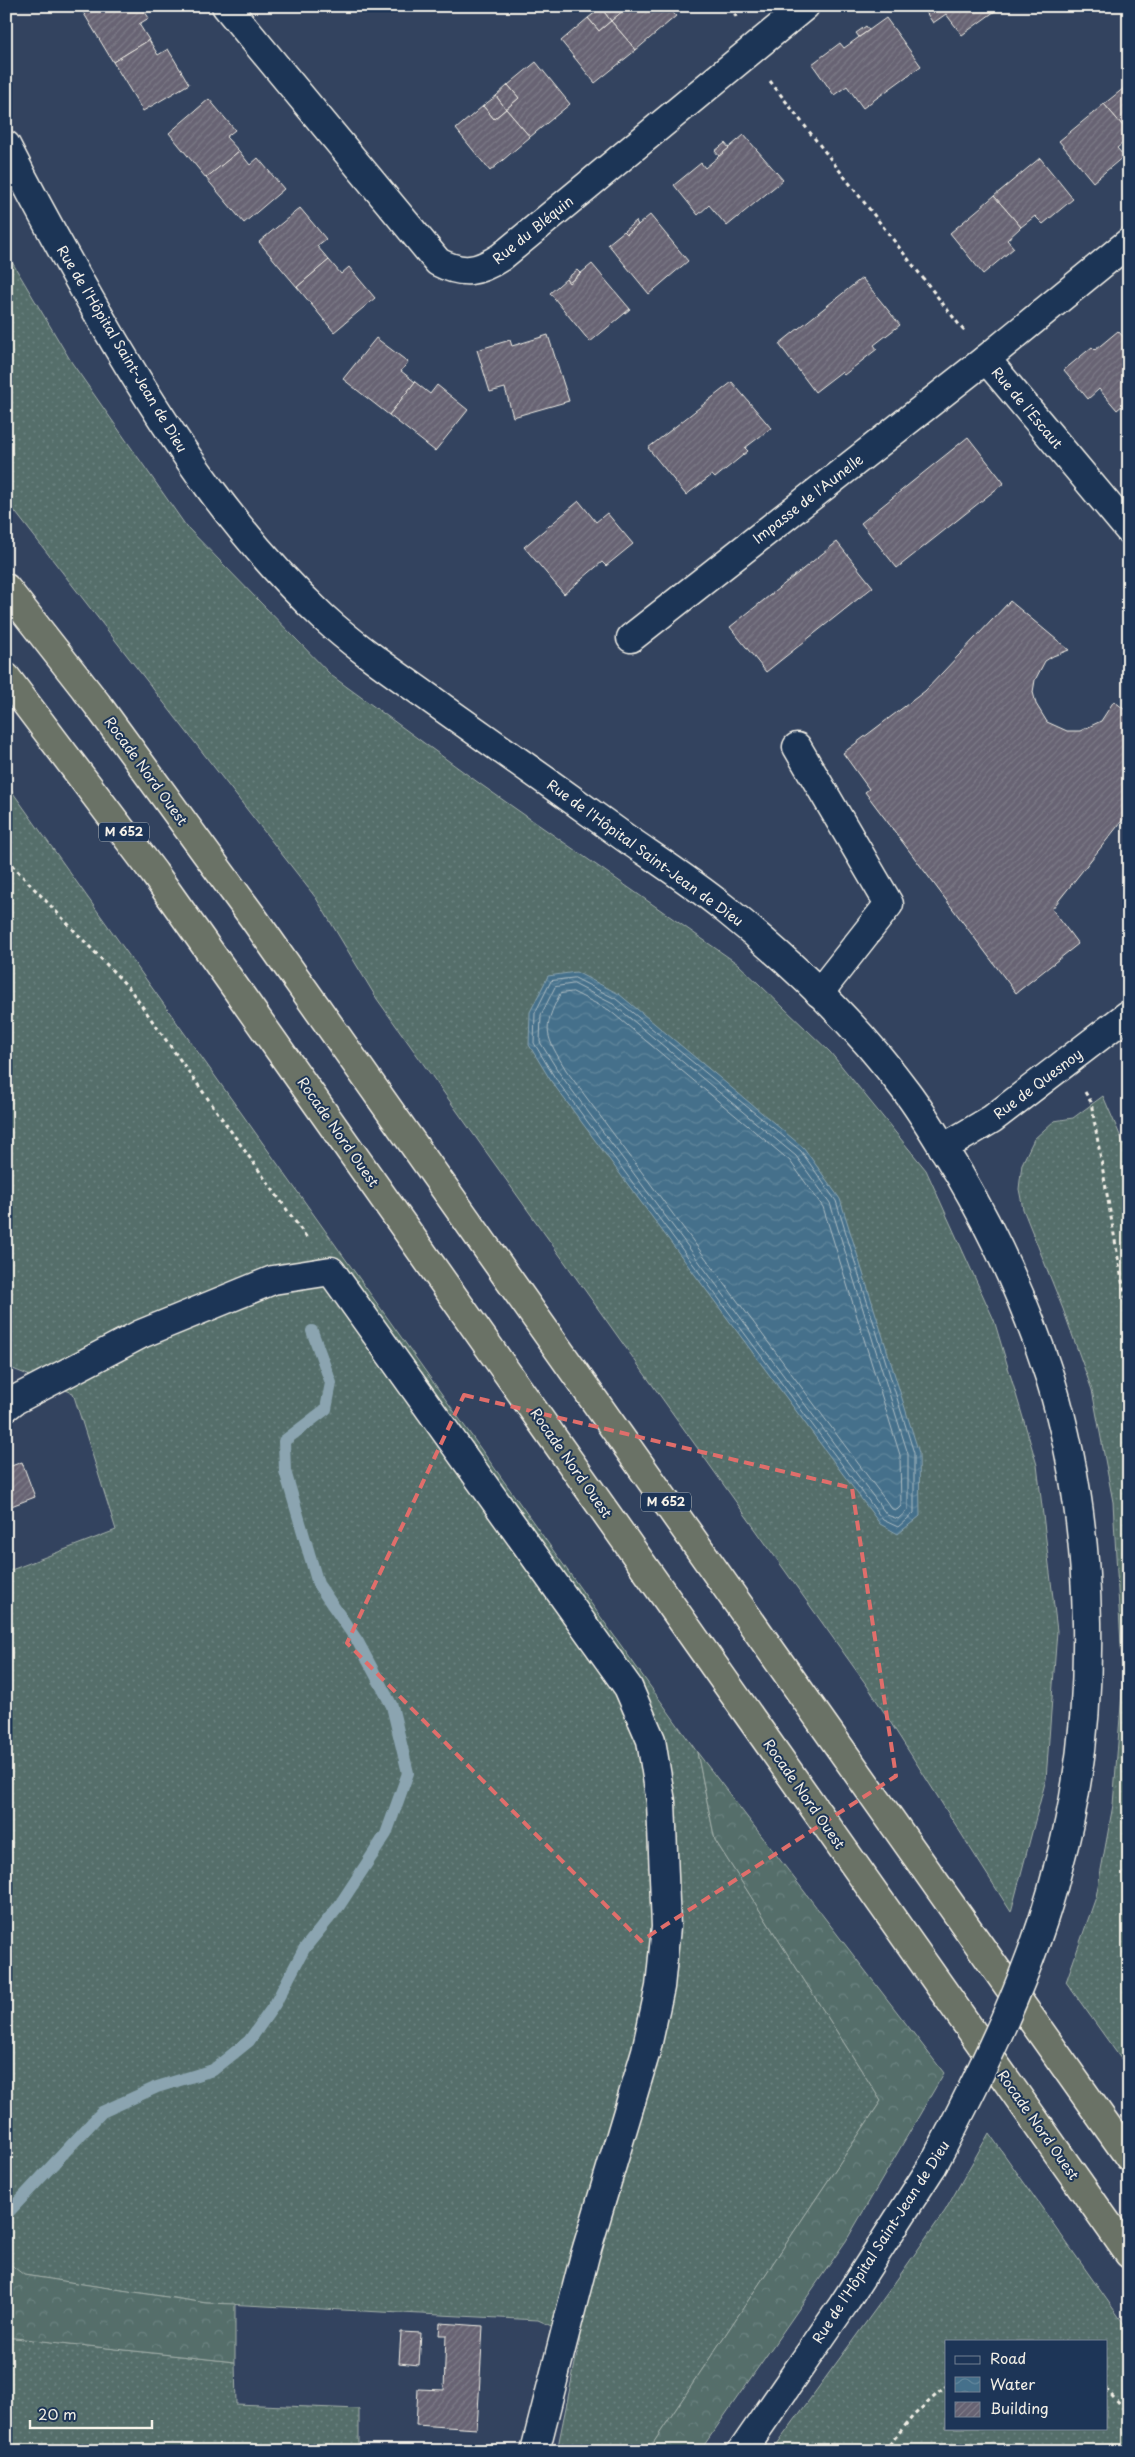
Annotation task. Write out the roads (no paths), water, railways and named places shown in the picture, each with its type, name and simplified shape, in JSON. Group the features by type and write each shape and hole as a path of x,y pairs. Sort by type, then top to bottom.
{"highway":[{"name":"Rocade Nord Ouest","path":"6,588 97,704 252,916 1129,2157"},
{"name":"Rocade Nord Ouest","path":"6,677 154,873 1129,2254"}],"street":[{"name":"Rue du Bléquin","path":"226,6 438,262 453,270 470,270 486,267 501,257 806,6"},
{"name":"Rue de l'Hôpital Saint-Jean de Dieu","path":"6,145 75,274 158,413 206,482 274,568 349,641 719,904 783,958 847,1020 908,1094 943,1148 981,1212 1001,1251 1033,1329 1060,1416 1077,1509 1085,1592 1086,1676 1083,1724 1073,1805 1058,1868 1045,1914 1018,1985 969,2095 933,2165 848,2297 742,2451"},
{"name":"Rue de l'Escaut","path":"1129,242 986,359 1129,530"},
{"name":"Impasse de l'Aunelle","path":"631,638 986,359"},
{"path":"797,747 889,904 820,993"},
{"name":"Rue de Quesnoy","path":"943,1148 992,1119 1067,1064 1129,1014"},
{"path":"6,1407 15,1400 141,1334 273,1280 331,1271 628,1687 651,1740 660,1802 666,1927 660,1987 646,2051 585,2254 535,2451"}],"water":[{"path":"576,972 619,994 804,1148 840,1199 919,1453 920,1516 898,1534 880,1524 551,1081 529,1045 530,1012 548,976"}],"waterway":[{"path":"6,2215 102,2112 157,2087 213,2070 249,2041 275,2004 304,1949 339,1906 386,1834 408,1773 392,1706 358,1642 318,1584 285,1471 284,1441 326,1409 331,1383 312,1331"}]}
